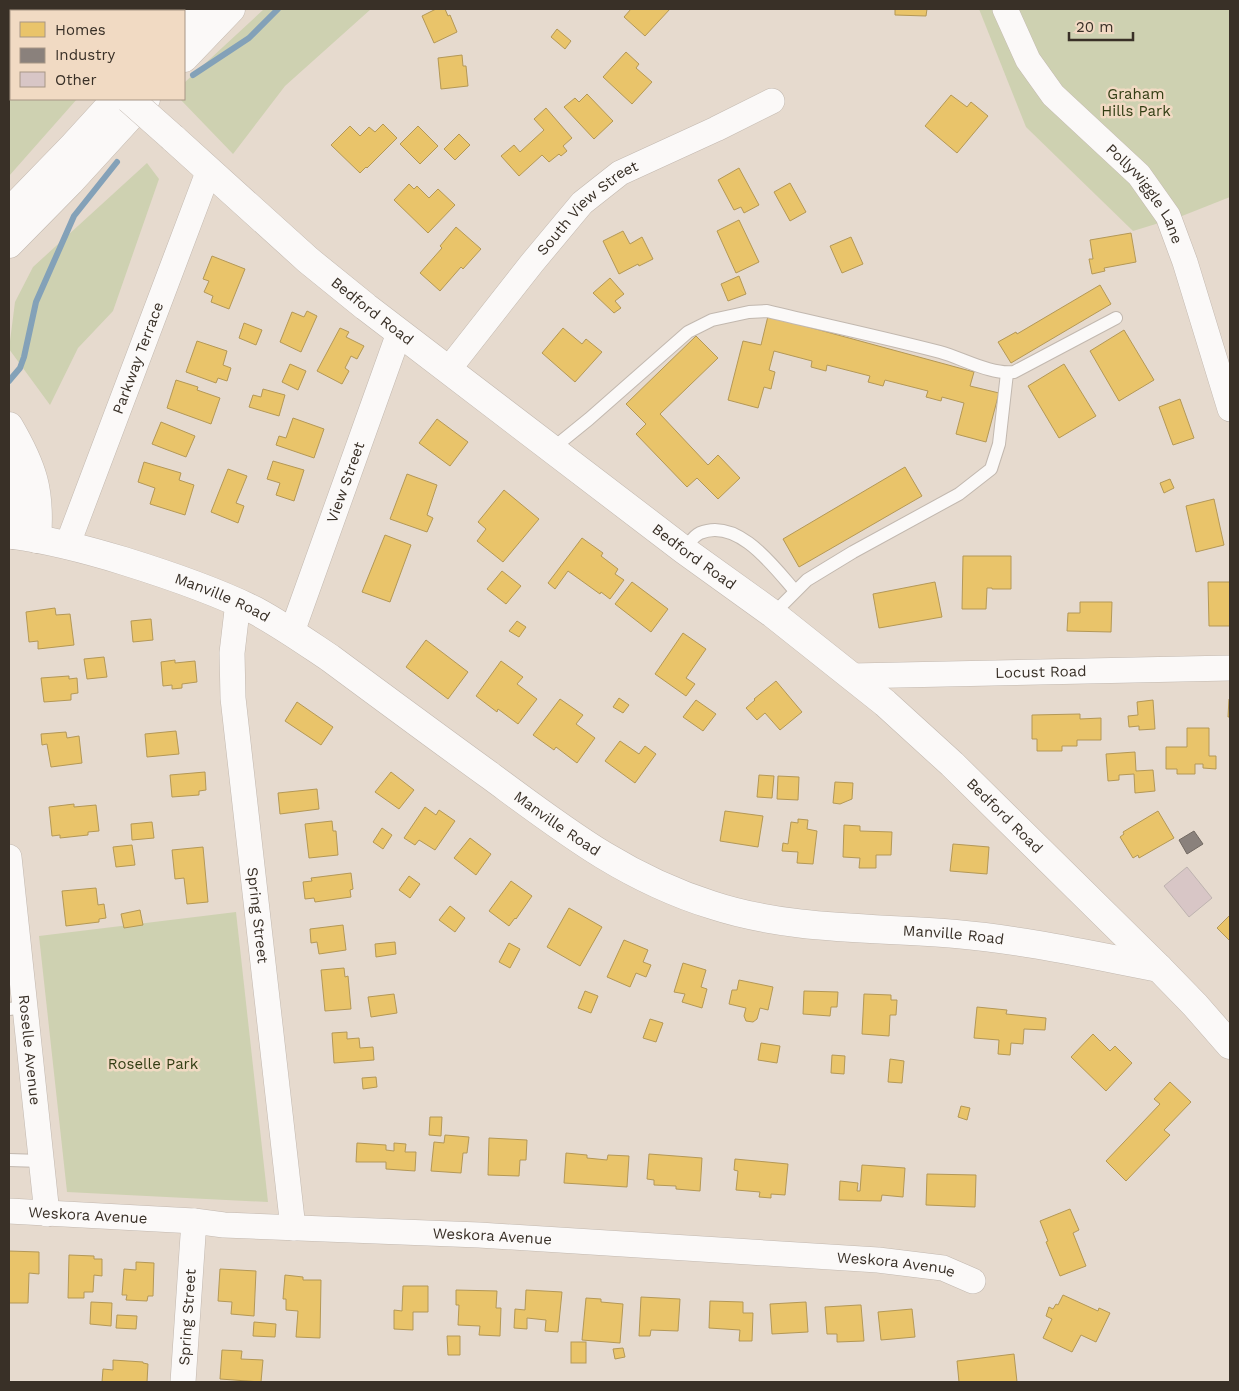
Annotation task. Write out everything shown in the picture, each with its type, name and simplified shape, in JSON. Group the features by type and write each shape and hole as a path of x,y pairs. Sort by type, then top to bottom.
{"main road":[{"path":"185,25 200,9"},
{"path":"185,57 231,9"},
{"path":"11,235 68,151 115,100"},
{"name":"Bedford Road","path":"130,100 326,275 399,333 684,550 773,614 885,703 952,764 1159,968 1230,1045"},
{"path":"11,235 70,182 145,100"},
{"path":"9,426 24,452 35,481 39,511 20,536"},
{"path":"9,465 14,485 20,536"},
{"name":"Manville Road","path":"20,536 67,546 155,571 238,602 292,632 578,840 612,861 668,890 713,906 777,921 819,926 929,932 998,939 1159,968"}],"street":[{"name":"Pollywiggle Lane","path":"1005,9 1028,60 1053,95 1139,175 1168,216 1185,262 1230,409"},
{"name":"South View Street","path":"448,370 582,203 620,173 772,101"},
{"name":"Parkway Terrace","path":"67,546 209,170"},
{"name":"View Street","path":"292,632 399,333"},
{"name":"Spring Street","path":"238,602 232,652 233,698 293,1228"},
{"name":"Locust Road","path":"852,676 1230,668"},
{"name":"Roselle Avenue","path":"9,857 17,1008 41,1161 47,1214"},
{"name":"Weskora Avenue","path":"9,1211 194,1221 224,1225 479,1235 878,1260 943,1268 973,1281"},
{"name":"Spring Street","path":"183,1382 194,1221"}],"lane":[{"path":"552,449 688,332 712,320 749,312 767,311 942,353 1007,373 1014,372 1116,318"},
{"path":"773,614 807,580 853,552 959,494 991,469 999,444 1007,373"},
{"path":"684,550 700,533 713,530 728,532 743,538 760,551 795,591"},
{"path":"9,1160 41,1161"}],"green space":[{"path":"35,9 155,9 154,10"},
{"path":"264,9 371,9 285,86 233,154 181,100 185,100 185,82"},
{"name":"Graham Hills Park","path":"979,9 1230,9 1230,197 1182,216 1133,231 1026,127"},
{"path":"10,38 10,100 76,100 9,176"},
{"path":"147,163 159,179 113,311 78,348 50,405 9,349 15,302 33,267"},
{"name":"Roselle Park","path":"236,912 268,1202 67,1192 39,936"}],"building: Homes":[{"path":"436,9 445,9 448,16 450,15 457,32 434,43 422,16"},
{"path":"631,9 670,9 645,36 624,17"},
{"path":"895,9 927,9 926,16 895,15"},
{"path":"557,29 571,41 565,49 551,37"},
{"path":"626,52 639,64 636,68 652,82 632,104 603,77"},
{"path":"462,55 463,66 466,66 468,86 441,89 438,58"},
{"path":"587,94 613,121 594,139 564,107 575,98 579,102"},
{"path":"951,95 967,107 971,102 988,116 957,153 925,126"},
{"path":"546,108 572,138 563,146 567,151 561,156 559,154 549,162 542,155 519,176 501,156 514,145 520,152 544,130 534,119"},
{"path":"383,124 397,138 360,173 331,145 350,126 360,136 369,127 375,132"},
{"path":"418,126 438,146 420,164 400,144"},
{"path":"459,134 470,145 455,160 444,149"},
{"path":"739,168 759,205 744,213 741,207 734,210 718,180"},
{"path":"790,183 806,212 790,221 774,192"},
{"path":"409,184 414,189 417,186 429,198 438,189 455,205 428,233 394,200"},
{"path":"739,220 759,262 736,273 717,231"},
{"path":"456,227 481,249 463,269 461,267 440,291 420,273 442,248 440,246"},
{"path":"623,231 630,244 642,237 653,259 619,274 603,241"},
{"path":"1131,233 1136,262 1104,268 1105,271 1092,274 1089,259 1093,259 1090,240"},
{"path":"851,237 863,264 842,273 830,246"},
{"path":"212,256 245,269 229,309 211,302 213,296 204,292 209,281 203,279"},
{"path":"739,276 746,294 728,301 721,284"},
{"path":"610,278 624,294 615,301 621,308 614,313 593,293"},
{"path":"1100,285 1111,304 1011,363 998,342 1016,332 1017,334"},
{"path":"307,311 317,316 301,352 280,342 292,312 304,317"},
{"path":"768,316 974,372 970,386 999,393 986,442 956,434 964,403 942,397 941,401 926,397 928,391 885,380 883,386 868,382 870,376 827,365 826,371 811,367 812,361 774,351 769,370 775,372 771,389 764,387 758,408 728,400 743,341 761,345"},
{"path":"244,323 262,330 256,345 239,338"},
{"path":"340,328 349,332 346,337 364,346 357,359 351,356 345,368 349,371 342,384 317,371"},
{"path":"563,328 582,344 586,339 602,352 575,382 542,353"},
{"path":"1124,330 1154,380 1119,401 1090,351"},
{"path":"696,336 718,358 660,414 708,465 718,455 740,478 718,499 697,478 687,487 636,434 646,424 626,404"},
{"path":"197,341 227,351 223,365 231,368 227,381 218,378 216,383 186,372"},
{"path":"290,364 306,371 298,390 282,382"},
{"path":"1064,364 1096,416 1059,438 1028,386"},
{"path":"176,380 198,387 197,390 220,398 211,424 167,408"},
{"path":"263,389 285,395 279,416 249,407 253,395 261,397"},
{"path":"1180,399 1194,438 1173,445 1159,407"},
{"path":"293,418 324,429 314,458 276,445 279,436 286,438"},
{"path":"437,419 468,442 450,466 419,443"},
{"path":"161,422 195,436 186,457 152,444"},
{"path":"273,461 304,470 294,501 276,495 280,483 267,479"},
{"path":"144,462 181,473 179,480 194,485 185,515 150,504 155,488 138,482"},
{"path":"905,467 922,496 799,567 783,539"},
{"path":"228,469 247,476 236,503 244,506 238,523 211,512"},
{"path":"407,474 437,485 427,515 433,518 427,532 390,519"},
{"path":"1170,479 1174,488 1164,493 1160,483"},
{"path":"504,490 539,519 503,562 477,541 486,529 478,522"},
{"path":"1214,499 1224,545 1196,552 1186,506"},
{"path":"385,535 411,545 390,602 362,592"},
{"path":"582,538 603,553 601,556 618,569 615,574 624,580 610,599 568,571 555,589 548,583"},
{"path":"963,556 1011,556 1011,589 987,588 986,609 962,609"},
{"path":"502,571 521,586 506,604 487,589"},
{"path":"632,582 668,609 651,632 615,604"},
{"path":"935,582 942,617 879,628 873,594"},
{"path":"1208,582 1230,582 1230,626 1209,626"},
{"path":"1080,602 1112,602 1111,632 1067,631 1068,613 1080,613"},
{"path":"55,608 56,615 70,614 74,645 38,649 38,641 29,642 26,612"},
{"path":"151,619 153,640 133,642 131,621"},
{"path":"517,621 526,627 519,637 509,631"},
{"path":"683,633 706,649 686,678 695,684 686,696 655,674"},
{"path":"426,640 468,672 448,699 406,667"},
{"path":"104,657 107,677 87,679 84,659"},
{"path":"175,660 175,663 195,661 197,682 182,684 182,688 172,689 172,685 163,686 161,662"},
{"path":"501,661 523,677 517,684 537,699 518,724 498,709 497,712 476,696"},
{"path":"69,676 69,679 77,678 78,693 71,694 71,700 44,702 41,678"},
{"path":"776,681 802,712 780,730 765,713 757,720 746,708"},
{"path":"619,698 629,705 623,713 613,707"},
{"path":"560,699 583,715 576,724 595,738 577,763 556,747 554,750 533,735"},
{"path":"1229,699 1230,717 1228,717"},
{"path":"696,700 716,714 703,731 683,717"},
{"path":"1153,700 1155,729 1139,730 1139,726 1129,727 1128,716 1138,715 1137,702"},
{"path":"297,702 333,727 321,745 285,721"},
{"path":"1080,714 1080,719 1101,718 1101,740 1077,740 1077,746 1062,746 1062,751 1037,751 1037,739 1032,739 1032,715"},
{"path":"1187,728 1209,728 1209,756 1216,756 1216,769 1203,768 1203,764 1195,764 1195,774 1177,774 1177,769 1166,769 1166,747 1187,747"},
{"path":"176,731 179,754 147,757 145,734"},
{"path":"66,732 67,738 79,736 82,763 51,767 47,744 42,745 41,734"},
{"path":"620,741 639,754 645,746 656,754 635,783 605,761"},
{"path":"1135,752 1136,771 1153,770 1155,791 1135,793 1134,774 1119,775 1119,780 1108,781 1106,754"},
{"path":"205,772 206,790 199,791 199,795 172,797 170,775"},
{"path":"391,772 414,790 399,809 375,792"},
{"path":"759,775 774,776 772,798 757,797"},
{"path":"778,776 799,777 798,800 777,799"},
{"path":"835,782 853,783 852,799 840,804 833,803"},
{"path":"317,789 319,809 280,814 278,793"},
{"path":"74,804 74,807 96,805 99,831 88,832 88,835 60,838 60,835 52,836 49,807"},
{"path":"425,807 436,815 439,810 455,821 435,850 419,840 415,845 404,838"},
{"path":"725,811 763,816 758,847 720,841"},
{"path":"1158,811 1174,838 1139,858 1138,855 1133,858 1120,837 1124,834 1123,832"},
{"path":"798,819 808,820 807,829 817,831 813,864 797,863 798,852 782,851 783,843 788,844 791,822 798,823"},
{"path":"332,821 333,831 336,831 338,855 309,858 305,824"},
{"path":"152,822 154,838 132,840 131,824"},
{"path":"844,825 860,826 860,831 892,832 891,855 876,855 876,868 859,868 860,858 843,857"},
{"path":"382,828 392,835 383,849 373,842"},
{"path":"470,838 491,854 476,875 454,858"},
{"path":"953,844 989,847 987,874 950,871"},
{"path":"132,845 135,865 116,867 113,847"},
{"path":"203,847 208,902 187,904 184,878 175,879 172,850"},
{"path":"351,873 353,889 350,890 351,897 315,902 314,898 305,899 303,882 312,881 311,878"},
{"path":"409,876 420,884 410,898 399,890"},
{"path":"511,881 532,896 509,926 489,911"},
{"path":"96,888 98,905 104,904 106,918 99,919 99,922 66,926 62,891"},
{"path":"450,906 465,918 455,932 439,920"},
{"path":"569,908 602,927 580,966 547,947"},
{"path":"140,910 143,925 124,928 121,914"},
{"path":"1230,915 1230,941 1217,928"},
{"path":"343,925 346,950 319,954 317,942 311,943 310,929"},
{"path":"624,940 648,950 643,962 651,965 646,977 636,973 630,987 607,977"},
{"path":"395,942 396,954 376,957 375,944"},
{"path":"509,943 520,949 510,968 499,962"},
{"path":"683,963 706,970 701,987 707,989 702,1008 682,1002 685,994 674,992"},
{"path":"344,968 345,977 348,976 351,1009 325,1011 321,970"},
{"path":"739,980 773,987 768,1010 760,1008 757,1019 753,1022 746,1021 744,1016 746,1008 729,1004 732,990 737,990"},
{"path":"585,991 598,996 591,1013 578,1008"},
{"path":"804,991 838,992 837,1007 831,1007 830,1016 803,1014"},
{"path":"394,994 397,1013 371,1017 368,997"},
{"path":"864,994 891,995 891,1000 897,1000 896,1015 890,1015 889,1036 862,1034"},
{"path":"977,1007 1007,1010 1006,1014 1046,1018 1045,1030 1024,1029 1023,1044 1011,1043 1010,1055 998,1054 999,1040 974,1038"},
{"path":"650,1019 663,1023 656,1042 643,1038"},
{"path":"347,1032 347,1039 359,1038 360,1048 373,1047 374,1060 334,1063 332,1033"},
{"path":"1093,1034 1110,1051 1115,1046 1132,1063 1106,1091 1071,1057"},
{"path":"761,1043 780,1046 777,1063 758,1060"},
{"path":"832,1055 845,1056 844,1074 831,1073"},
{"path":"890,1059 904,1061 902,1083 888,1082"},
{"path":"376,1077 377,1087 363,1089 362,1078"},
{"path":"1170,1082 1191,1102 1164,1130 1170,1135 1126,1181 1106,1161 1160,1104 1154,1099"},
{"path":"961,1106 970,1108 967,1120 958,1117"},
{"path":"430,1117 442,1117 441,1136 429,1135"},
{"path":"445,1135 469,1137 467,1153 463,1153 461,1173 431,1171 434,1142 444,1143"},
{"path":"489,1138 527,1140 526,1160 520,1160 519,1176 488,1175"},
{"path":"357,1143 386,1145 386,1150 394,1151 394,1143 406,1144 405,1152 416,1152 415,1171 386,1169 386,1162 356,1162"},
{"path":"566,1153 587,1155 587,1158 607,1160 608,1155 629,1156 627,1187 564,1183"},
{"path":"649,1154 702,1158 700,1191 676,1189 676,1186 654,1185 654,1180 647,1179"},
{"path":"735,1159 788,1164 785,1195 771,1194 771,1198 759,1197 760,1192 736,1190 738,1171 734,1170"},
{"path":"862,1165 905,1168 903,1197 882,1195 881,1201 839,1200 840,1181 858,1183 857,1191 860,1191"},
{"path":"927,1174 976,1175 975,1207 926,1205"},
{"path":"1070,1209 1079,1230 1073,1233 1086,1266 1060,1276 1046,1242 1048,1241 1040,1221"},
{"path":"9,1251 39,1252 39,1274 29,1273 28,1303 9,1303"},
{"path":"69,1255 94,1256 94,1259 102,1259 102,1276 94,1275 93,1292 84,1292 84,1298 68,1298"},
{"path":"136,1262 154,1263 153,1296 148,1296 147,1301 126,1300 127,1295 122,1295 124,1269 136,1270"},
{"path":"220,1269 256,1271 254,1316 231,1314 232,1302 218,1301"},
{"path":"285,1275 303,1277 303,1280 321,1280 320,1338 296,1337 298,1311 286,1310 286,1299 283,1299"},
{"path":"403,1286 428,1286 428,1312 413,1312 413,1330 394,1329 394,1310 402,1311"},
{"path":"456,1290 497,1291 496,1308 501,1308 500,1336 479,1335 480,1326 458,1325 459,1305 456,1305"},
{"path":"526,1290 562,1292 558,1332 545,1331 546,1320 527,1318 527,1329 514,1328 515,1309 525,1310"},
{"path":"1063,1295 1098,1311 1099,1308 1110,1313 1096,1342 1081,1335 1072,1352 1043,1338 1052,1319 1046,1316 1049,1307 1053,1309 1056,1304 1058,1305"},
{"path":"641,1297 680,1299 678,1331 651,1330 650,1336 639,1336"},
{"path":"586,1298 601,1299 601,1302 623,1304 620,1343 582,1340"},
{"path":"710,1301 743,1302 743,1313 753,1313 752,1341 739,1341 740,1330 709,1328"},
{"path":"91,1302 112,1303 111,1326 90,1324"},
{"path":"806,1302 808,1332 772,1334 770,1304"},
{"path":"861,1305 864,1341 837,1342 837,1334 827,1334 825,1307"},
{"path":"912,1309 915,1337 881,1340 878,1312"},
{"path":"117,1315 137,1316 136,1329 116,1328"},
{"path":"254,1322 276,1324 275,1337 253,1336"},
{"path":"447,1336 460,1336 460,1355 448,1355"},
{"path":"571,1342 586,1342 586,1363 571,1363"},
{"path":"623,1348 625,1357 615,1359 613,1349"},
{"path":"222,1350 242,1351 241,1359 263,1360 261,1382 220,1379"},
{"path":"1014,1354 1017,1382 959,1382 957,1361"},
{"path":"113,1360 148,1364 147,1382 102,1382 103,1369 113,1370"}],"building: Industry":[{"path":"1194,831 1203,844 1187,854 1179,840"}],"building: Other":[{"path":"1187,867 1212,898 1189,917 1164,886"}],"waterway":[{"path":"193,75 249,38 278,9"},
{"path":"9,381 20,368 36,302 74,216 117,162"}]}
